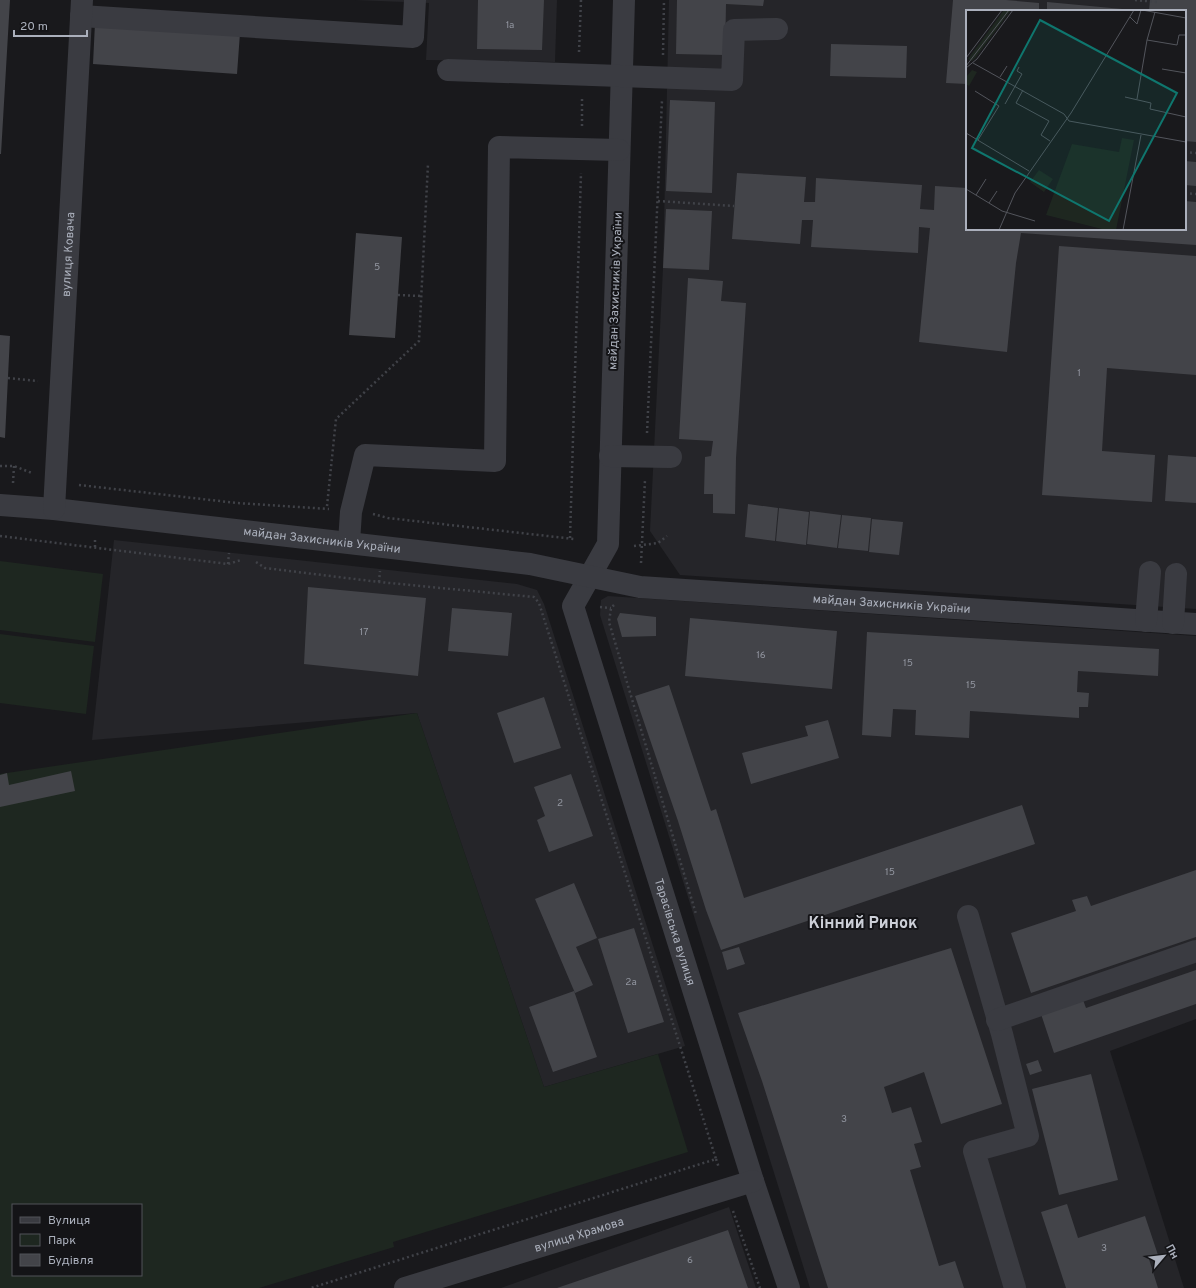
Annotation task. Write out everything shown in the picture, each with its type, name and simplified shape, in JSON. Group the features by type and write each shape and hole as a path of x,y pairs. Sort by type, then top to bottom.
{"street":[{"path":"81,8 413,37 415,0"},
{"name":"майдан Захисників України","path":"589,577 608,544 624,0"},
{"name":"вулиця Ковача","path":"54,508 81,8"},
{"path":"448,70 663,79 732,80 734,30 777,28"},
{"path":"349,542 351,512 365,455 495,461 499,147 619,150"},
{"path":"610,456 671,457"},
{"name":"майдан Захисників України","path":"0,504 54,508 530,564 640,587 1196,624"},
{"path":"1146,621 1150,572"},
{"path":"1173,623 1176,574"},
{"name":"Тарасівська вулиця","path":"589,577 573,606 753,1181 789,1288"},
{"path":"968,916 1028,1136 974,1151 1015,1288"},
{"path":"997,1020 1196,951"},
{"name":"вулиця Храмова","path":"405,1288 753,1181"}],"path":[{"path":"570,538 581,149 582,98 579,76 581,0"},
{"path":"640,565 658,201 663,79 664,0"},
{"path":"1135,0 1157,2"},
{"path":"1186,152 1196,153"},
{"path":"326,510 336,419 419,342 428,164"},
{"path":"1186,193 1196,194"},
{"path":"658,201 734,206"},
{"path":"398,295 421,296"},
{"path":"8,378 60,383"},
{"path":"0,466 14,466 38,476"},
{"path":"13,487 14,466"},
{"path":"76,478 77,485 99,488 326,510 331,508"},
{"path":"369,514 388,518 536,536 574,539"},
{"path":"387,523 388,518"},
{"path":"9,537 10,533"},
{"path":"0,536 228,564 241,560"},
{"path":"535,542 536,536"},
{"path":"634,546 658,543 667,536"},
{"path":"95,538 95,547"},
{"path":"228,564 230,553"},
{"path":"256,562 265,568 379,582 534,596 539,603 716,1159 311,1288"},
{"path":"379,582 380,569"},
{"path":"523,595 524,590"},
{"path":"618,602 611,608 609,622 698,918"},
{"path":"539,603 544,604"},
{"path":"600,607 611,608"},
{"path":"732,1206 760,1288"}],"shaded area":[{"path":"355,0 557,0 555,62 426,60 429,3"},
{"path":"669,0 1196,0 1196,609 680,575 650,531 663,268"},
{"path":"114,540 517,584 537,590 544,604 685,1046 544,1087 417,713 92,740"},
{"path":"608,596 1196,636 1196,1019 1110,1051 1184,1288 810,1288 600,615 601,600"},
{"path":"729,1207 756,1288 501,1288"}],"green space":[{"path":"0,561 103,574 95,642 0,630"},
{"path":"0,634 94,646 86,714 0,703"},
{"path":"417,713 544,1087 658,1054 688,1152 393,1242 394,1247 259,1288 0,1288 0,774"}],"building":[{"path":"0,0 10,0 1,154 0,154"},
{"path":"478,0 544,0 542,50 477,49"},
{"path":"677,0 764,0 763,6 726,4 725,55 676,54"},
{"path":"953,0 1006,0 1039,3 1039,10 966,10 966,84 946,83"},
{"path":"1150,0 1196,0 1196,142 1186,141 1186,10 1149,10"},
{"path":"1047,2 1133,10 1047,10"},
{"path":"95,23 240,33 237,74 93,64"},
{"path":"831,44 907,46 906,78 830,76"},
{"path":"670,100 715,102 712,193 666,191"},
{"path":"1186,161 1196,162 1196,186 1186,185"},
{"path":"737,173 806,177 804,202 815,202 816,178 922,185 920,209 934,210 935,186 966,188 966,230 1186,230 1186,201 1196,202 1196,245 1021,233 1016,263 1007,352 919,342 930,228 919,227 918,253 811,247 813,220 802,220 800,244 732,239"},
{"path":"666,209 712,211 709,270 663,268"},
{"path":"356,233 402,237 395,338 349,335"},
{"path":"1059,246 1196,256 1196,375 1107,368 1102,451 1155,455 1152,502 1042,495"},
{"path":"688,278 723,281 721,301 746,303 736,458 735,514 713,513 713,494 704,494 705,457 711,456 713,441 679,439"},
{"path":"0,335 10,336 5,438 0,437"},
{"path":"1168,455 1196,457 1196,503 1165,501"},
{"path":"748,504 778,508 775,541 745,537"},
{"path":"779,508 809,512 806,545 776,541"},
{"path":"810,511 841,515 837,548 807,544"},
{"path":"842,515 871,518 868,551 838,548"},
{"path":"872,519 903,522 899,555 869,552"},
{"path":"308,587 426,598 418,676 304,664"},
{"path":"452,608 512,613 508,656 448,651"},
{"path":"620,613 656,617 656,636 622,637 617,619"},
{"path":"690,618 837,631 832,689 685,676"},
{"path":"867,632 1159,649 1158,676 1078,671 1077,692 1089,693 1088,707 1079,707 1079,718 970,711 969,738 915,735 916,710 893,709 891,737 862,735"},
{"path":"669,685 711,811 716,809 744,898 1022,805 1035,844 721,950 706,910 678,821 635,696"},
{"path":"544,697 561,748 514,763 497,713"},
{"path":"828,720 839,758 751,784 742,753 808,736 805,726"},
{"path":"71,771 75,791 0,807 0,775 7,773 9,785"},
{"path":"571,774 593,836 549,852 537,820 545,816 534,787"},
{"path":"1196,870 1196,937 1031,993 1011,933 1076,911 1072,900 1087,896 1091,906"},
{"path":"574,883 597,938 576,947 593,985 575,993 535,899"},
{"path":"634,928 664,1022 628,1033 598,939"},
{"path":"739,947 745,964 727,970 722,952"},
{"path":"951,948 1002,1104 941,1124 924,1072 884,1087 892,1113 911,1107 922,1142 914,1144 921,1167 910,1170 939,1266 955,1261 964,1288 828,1288 762,1081 738,1013"},
{"path":"1196,970 1196,1004 1054,1053 1041,1014 1083,1000 1086,1008"},
{"path":"574,991 597,1057 553,1072 529,1007"},
{"path":"1038,1060 1042,1071 1030,1075 1026,1064"},
{"path":"1091,1074 1118,1180 1059,1195 1032,1089"},
{"path":"1067,1204 1078,1238 1145,1216 1158,1255 1149,1259 1158,1288 1066,1288 1041,1212"},
{"path":"728,1230 748,1288 557,1288"}],"district":[{"name":"Кінний Ринок","path":"863,922"}]}
